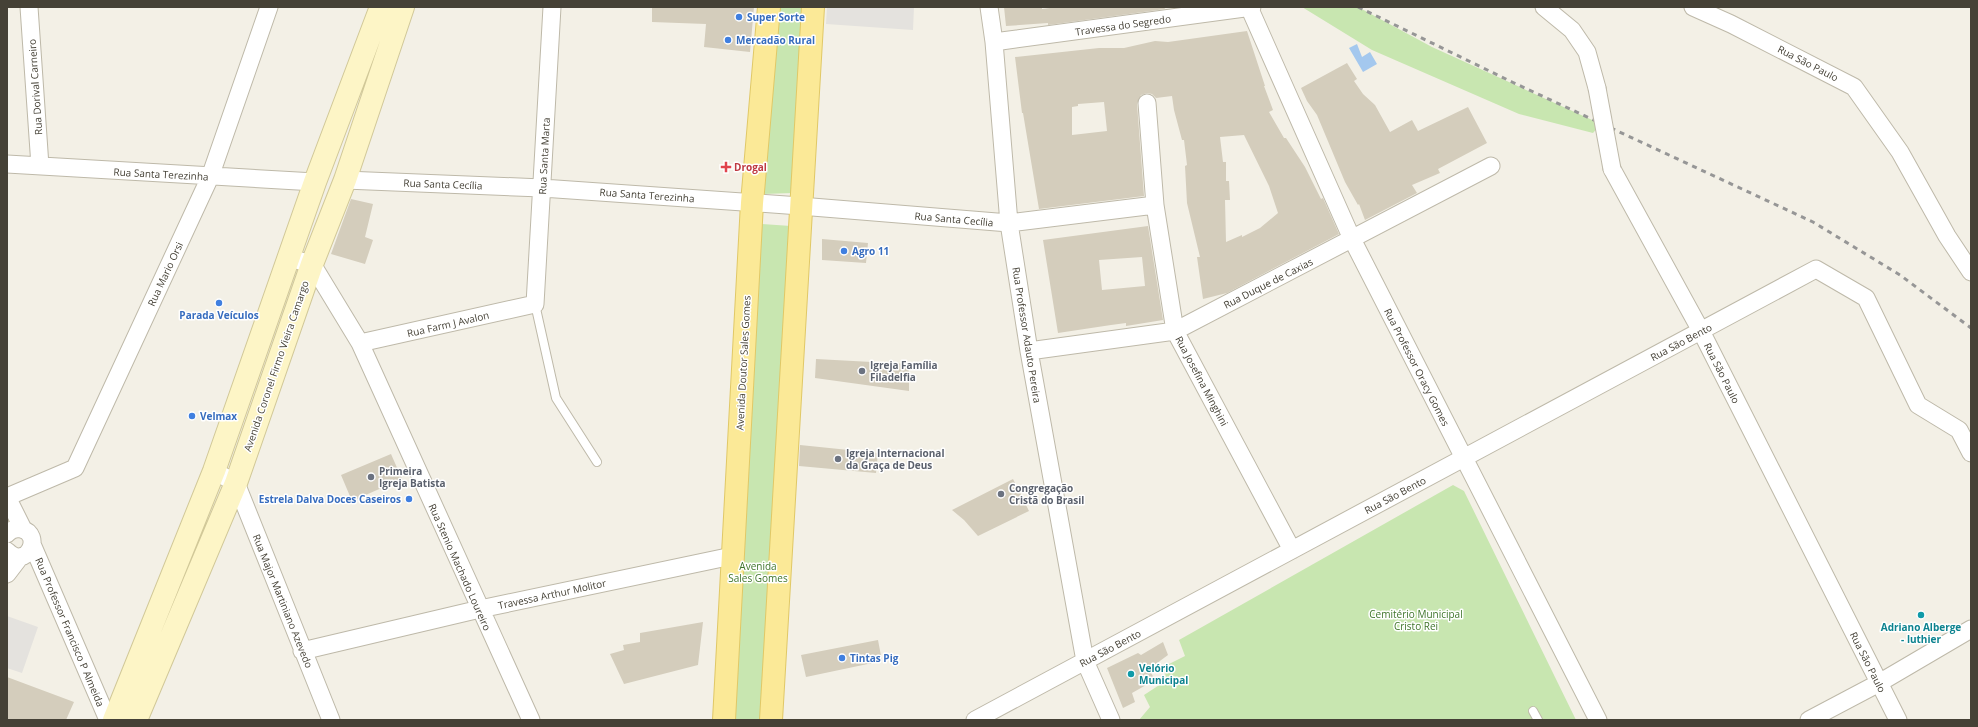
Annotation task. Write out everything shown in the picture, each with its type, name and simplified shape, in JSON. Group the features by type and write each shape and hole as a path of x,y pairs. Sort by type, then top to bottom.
{"main road":[{"path":"114,720 214,471 315,182 381,7"},
{"name":"Avenida Coronel Firmo Vieira Camargo","path":"136,720 236,483 312,264 345,180 403,7"},
{"name":"Avenida Doutor Sales Gomes","path":"724,720 752,203 769,7"},
{"path":"771,720 800,206 813,7"}],"street":[{"name":"Rua Dorival Carneiro","path":"29,7 40,166"},
{"name":"Rua Mario Orsi","path":"7,497 75,468 210,177 269,7"},
{"name":"Rua Santa Marta","path":"535,304 552,7"},
{"name":"Rua Professor Adauto Pereira","path":"990,7 1010,223 1029,351 1085,661 1112,720"},
{"name":"Travessa do Segredo","path":"994,42 1251,7"},
{"name":"Rua Professor Oracy Gomes","path":"1251,7 1352,239 1598,720"},
{"name":"Rua São Paulo","path":"1544,7 1572,30 1587,52 1597,88 1612,169 1701,331 1898,720"},
{"name":"Rua São Paulo","path":"1693,7 1731,24 1854,87 1900,152 1947,236 1971,272"},
{"name":"Rua Josefina Minghini","path":"1146,103 1155,205 1175,331 1292,550"},
{"name":"Rua Santa Terezinha","path":"7,164 315,182"},
{"name":"Rua Duque de Caxias","path":"1029,351 1175,331 1491,166"},
{"name":"Rua Santa Cecília","path":"345,180 542,188"},
{"name":"Rua Santa Terezinha","path":"542,188 752,203"},
{"name":"Rua Santa Cecília","path":"752,203 1010,223 1155,205"},
{"path":"289,258 312,264"},
{"name":"Rua Stenio Machado Loureiro","path":"312,264 360,343 531,720"},
{"name":"Rua São Bento","path":"985,717 1085,661 1816,269 1866,298 1918,405 1959,430 1971,453"},
{"name":"Rua Farm J Avalon","path":"360,343 535,304"},
{"path":"214,471 236,483"},
{"name":"Rua Major Martiniano Azevedo","path":"236,483 302,651 331,720"},
{"name":"Rua Professor Francisco P Almeida","path":"7,497 23,529 30,535 32,544 108,720"},
{"path":"7,534 14,529 23,529"},
{"path":"7,574 14,554 28,553 32,544"},
{"name":"Travessa Arthur Molitor","path":"302,651 480,609 732,556"},
{"path":"1809,720 1879,683 1971,629"}],"lane":[{"path":"535,304 556,398 597,462"},
{"path":"1533,711 1538,720"}],"green space":[{"path":"778,7 805,7 793,193 763,194"},
{"path":"1302,7 1358,7 1432,47 1601,124 1593,133 1519,114 1372,50"},
{"name":"Avenida Sales Gomes","path":"762,224 791,226 767,720 734,720 742,556"},
{"name":"Cemitério Municipal Cristo Rei","path":"1453,485 1464,491 1576,720 1139,720 1150,707 1144,695 1167,680 1163,667 1185,656 1179,640"}],"shaded area":[{"path":"827,7 914,7 913,30 826,24"},
{"path":"7,616 38,627 22,673 7,668"}],"water":[{"path":"1357,44 1362,57 1370,52 1377,64 1363,72 1349,48"}],"building":[{"path":"652,7 754,7 750,52 704,47 706,24 652,22"},
{"path":"1004,7 1042,7 1042,9 1057,7 1164,7 1165,9 1048,25 1048,23 1006,26"},
{"path":"1247,31 1273,110 1269,112 1284,138 1286,138 1305,167 1321,199 1323,198 1339,234 1227,293 1203,299 1197,257 1200,257 1187,203 1185,166 1187,165 1184,140 1182,140 1172,96 1156,98 1152,94 1147,93 1141,95 1137,104 1144,196 1039,209 1022,113 1015,57 1099,48 1124,48 1155,41 1168,42","holes":["1104,102 1107,131 1072,135 1072,107 1078,106 1078,104","1244,135 1269,186 1278,213 1260,228 1242,237 1242,235 1226,242 1225,200 1230,200 1229,181 1226,181 1226,162 1223,162 1220,137"]},
{"path":"1347,63 1357,79 1354,81 1363,94 1375,105 1390,132 1412,120 1418,131 1468,107 1487,143 1438,169 1440,173 1412,185 1417,193 1365,220 1359,204 1358,205 1345,182 1317,115 1307,101 1301,88"},
{"path":"351,199 373,204 365,237 373,240 365,264 331,254"},
{"path":"1148,226 1163,320 1126,326 1126,323 1058,333 1043,240","holes":["1142,257 1145,286 1102,290 1099,260"]},
{"name":"Agro 11","path":"822,239 868,243 866,263 822,260"},
{"name":"Igreja Família Filadelfia","path":"816,359 909,364 909,391 815,378"},
{"name":"Igreja Internacional da Graça de Deus","path":"800,445 878,453 876,473 799,466"},
{"name":"Primeira Igreja Batista","path":"391,454 402,479 352,501 341,475"},
{"name":"Congregação Cristã do Brasil","path":"1013,479 1029,511 978,536 964,520 952,510"},
{"path":"703,622 698,665 624,684 610,654 624,650 623,645 640,642 640,633"},
{"name":"Tintas Pig","path":"878,640 882,661 806,677 801,655"},
{"name":"Velório Municipal","path":"1163,642 1168,655 1149,669 1155,680 1132,693 1135,702 1123,708 1107,668 1138,653 1141,655"},
{"path":"7,677 74,702 66,720 7,720"}],"railway":[{"path":"1358,7 1512,82 1813,222 1900,275 1971,328"}],"place":[{"name":"Super Sorte","path":"739,17"},
{"name":"Mercadão Rural","path":"728,40"},
{"name":"Drogal","path":"726,167"},
{"name":"Agro 11","path":"844,251"},
{"name":"Parada Veículos","path":"219,303"},
{"name":"Igreja Família Filadelfia","path":"862,371"},
{"name":"Velmax","path":"192,416"},
{"name":"Igreja Internacional da Graça de Deus","path":"838,459"},
{"name":"Primeira Igreja Batista","path":"371,477"},
{"name":"Congregação Cristã do Brasil","path":"1001,494"},
{"name":"Estrela Dalva Doces Caseiros","path":"409,499"},
{"name":"Adriano Alberge - luthier","path":"1921,615"},
{"name":"Tintas Pig","path":"842,658"},
{"name":"Velório Municipal","path":"1131,674"}]}
